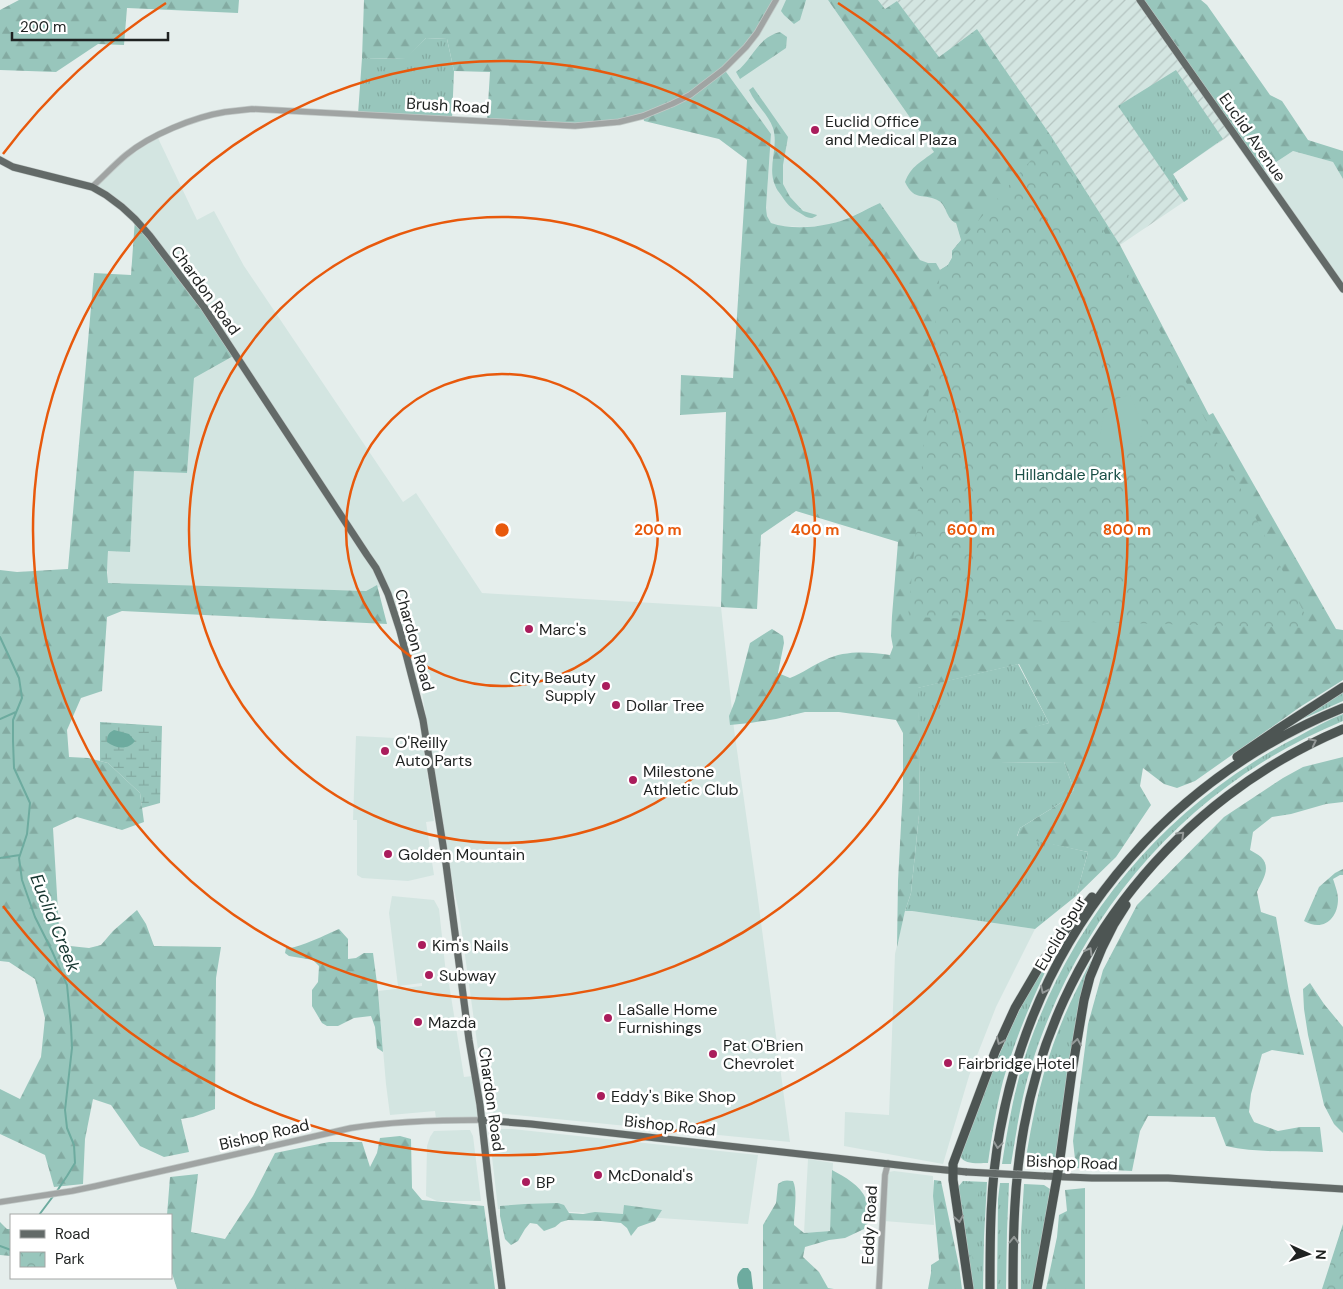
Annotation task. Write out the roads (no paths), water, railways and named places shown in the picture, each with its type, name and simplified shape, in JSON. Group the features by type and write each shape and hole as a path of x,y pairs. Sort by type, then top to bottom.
{"highway":[{"path":"1210,782 1235,758 1343,687"},
{"name":"Euclid Spur","path":"990,1289 994,1170 1003,1114 1017,1059 1037,1005 1062,954 1092,906 1127,861 1166,820 1210,782 1241,761 1307,724 1343,708"},
{"path":"1013,1289 1014,1219 1018,1163 1028,1108 1043,1051 1064,998 1091,947 1112,915 1147,870 1186,830 1230,793 1278,761 1343,728"},
{"path":"969,1289 952,1170 955,1157 995,1052 1026,988 1045,957 1074,918 1127,861"},
{"path":"1037,1289 1057,1177 1079,1026 1088,985 1110,932 1147,870"}],"main road":[{"name":"Euclid Avenue","path":"1140,0 1343,289"},
{"name":"Chardon Road","path":"0,162 92,187 106,194 135,219 204,307 360,543 386,588 400,631 423,720 446,864 502,1289"},
{"name":"Bishop Road","path":"481,1120 538,1124 967,1172 1057,1177 1168,1178 1343,1189"}],"street":[{"name":"Brush Road","path":"92,187 126,155 161,134 190,122 223,113 252,109 575,126 619,122 643,116 690,94 724,69 757,33 776,0"},
{"name":"Bishop Road","path":"0,1202 96,1186 351,1128 428,1120 481,1120"},
{"name":"Eddy Road","path":"879,1289 885,1175 888,1164"}],"waterway":[{"name":"Euclid Creek","path":"0,637 19,678 22,698 13,720 14,768 30,803 27,834 19,858 22,880 35,917 67,985 72,1048 65,1110 67,1128 74,1145 75,1163 57,1191"},
{"path":"0,719 16,712"},
{"path":"0,858 20,855"},
{"name":"Euclid Creek","path":"40,1214 54,1195"},
{"name":"Euclid Creek","path":"0,1246 10,1250"}],"place":[{"name":"Euclid Office and Medical Plaza","path":"815,130"},
{"name":"Marc's","path":"529,629"},
{"name":"City Beauty Supply","path":"606,686"},
{"name":"Dollar Tree","path":"616,705"},
{"name":"O'Reilly Auto Parts","path":"385,751"},
{"name":"Milestone Athletic Club","path":"633,780"},
{"name":"Golden Mountain","path":"388,854"},
{"name":"Kim's Nails","path":"422,945"},
{"name":"Subway","path":"429,975"},
{"name":"LaSalle Home Furnishings","path":"608,1018"},
{"name":"Mazda","path":"418,1022"},
{"name":"Pat O'Brien Chevrolet","path":"713,1054"},
{"name":"Fairbridge Hotel","path":"948,1063"},
{"name":"Eddy's Bike Shop","path":"601,1096"},
{"name":"McDonald's","path":"598,1175"},
{"name":"BP","path":"526,1182"}],"park label":[{"name":"Hillandale Park","path":"1068,474"}]}
